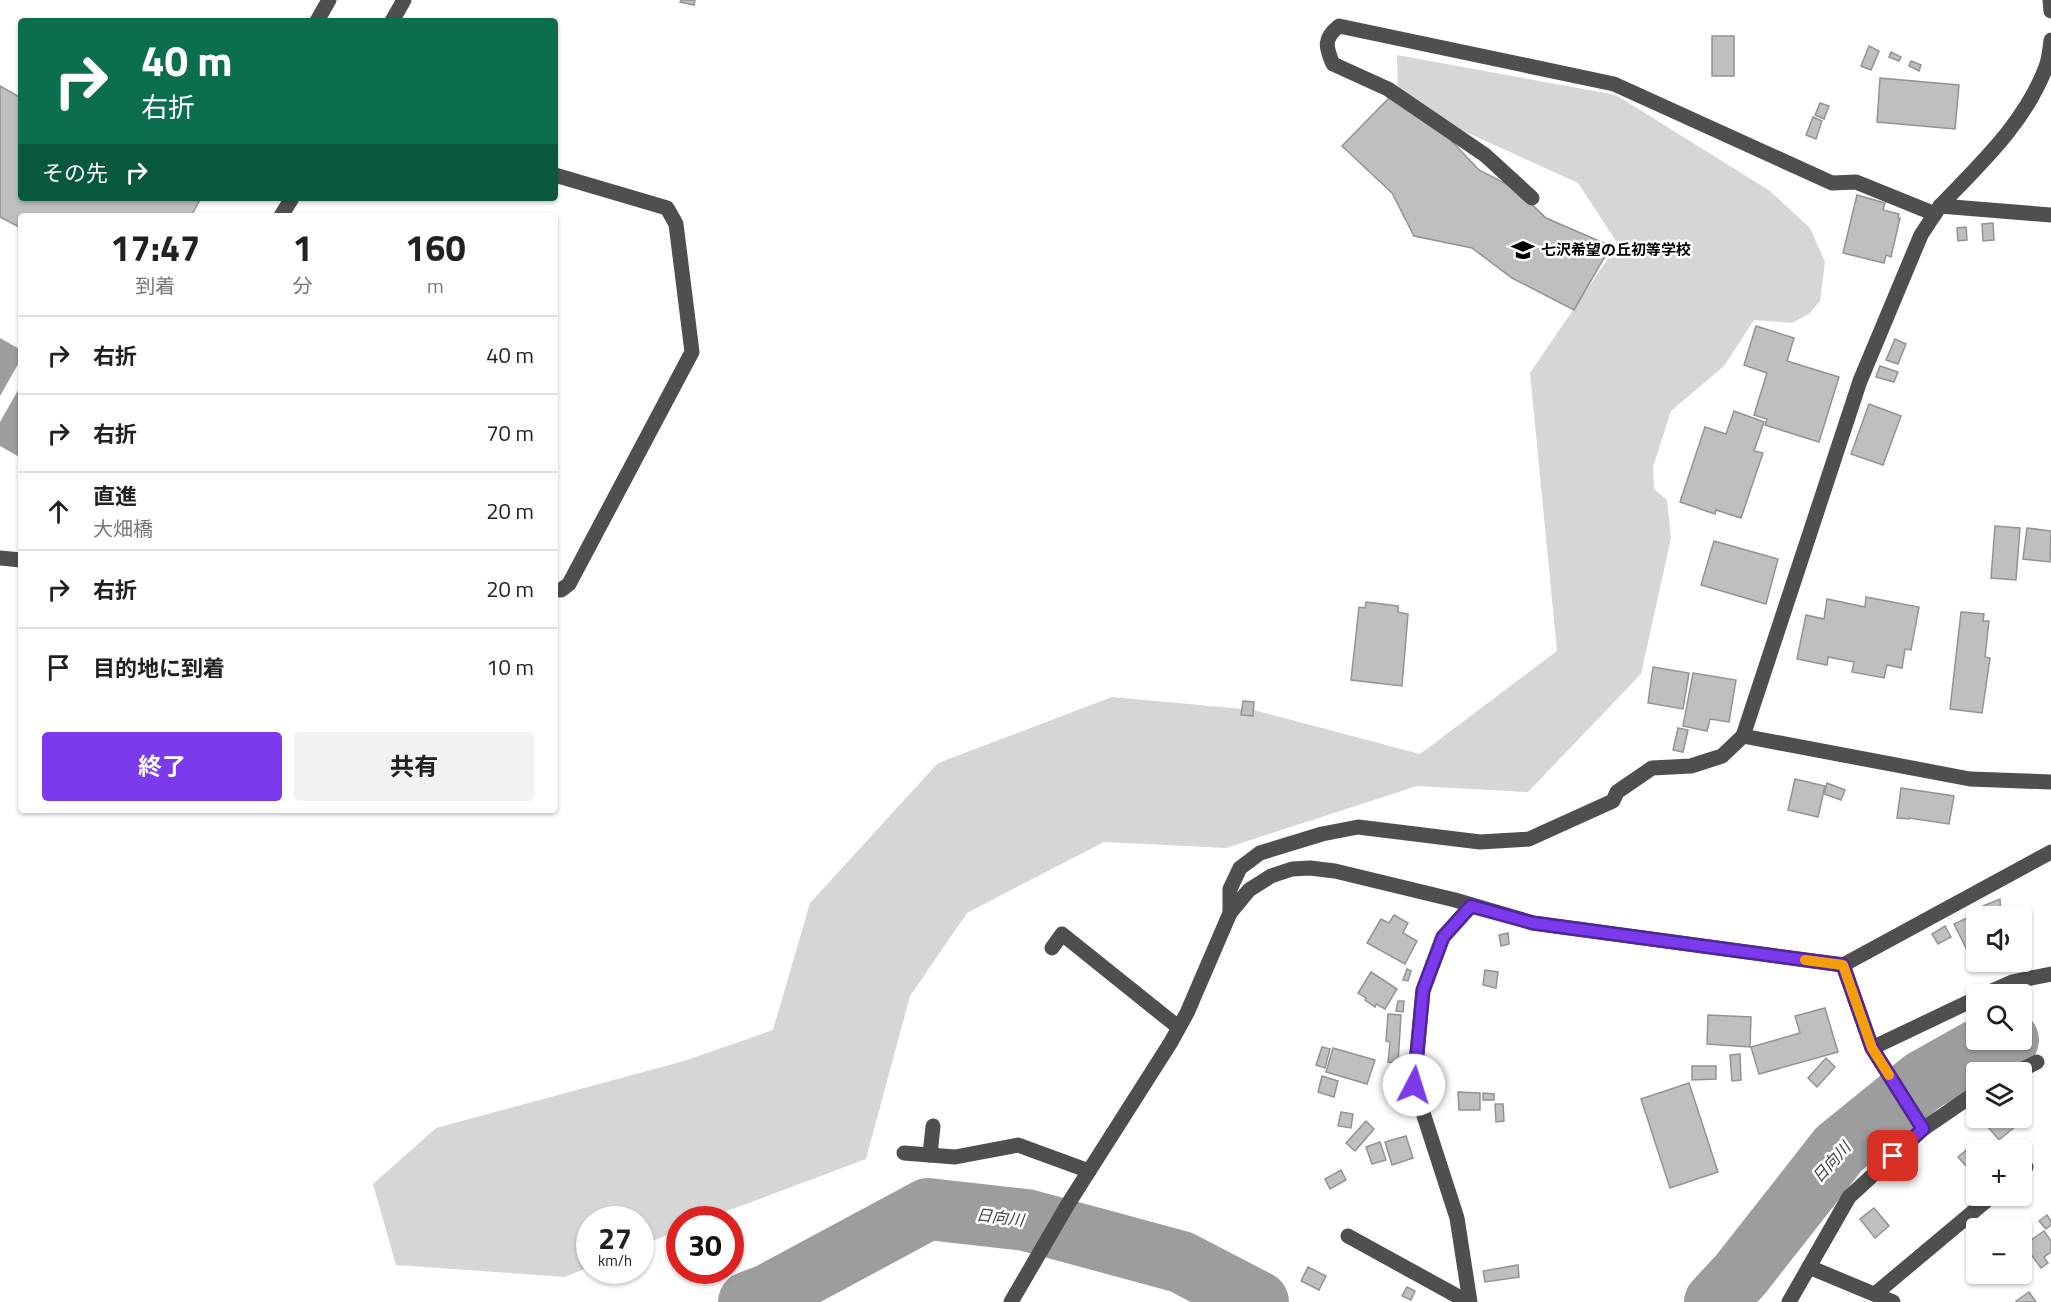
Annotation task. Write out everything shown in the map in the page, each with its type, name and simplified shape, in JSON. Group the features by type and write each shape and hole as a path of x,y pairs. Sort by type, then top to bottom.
{"street":[{"path":"319,18 329,0"},
{"path":"394,18 404,0"},
{"path":"2050,0 2051,11"},
{"path":"1533,198 1485,155 1388,89 1333,63 1326,48 1330,33 1339,26 1614,84 1832,183 1856,182 1937,210 2051,215"},
{"path":"1230,913 1230,889 1240,868 1260,853 1322,834 1359,827 1480,842 1529,839 1613,801 1617,792 1652,768 1691,766 1722,756 1743,736 1860,381 1921,235 1937,210 2003,140 2031,99 2047,65 2051,40"},
{"path":"558,176 667,208 676,224 692,341 692,352 569,584 558,590"},
{"path":"0,558 18,560"},
{"path":"1743,736 1970,779 2051,782"},
{"path":"1011,1302 1068,1204 1171,1042 1187,1013 1230,913 1249,890 1271,876 1292,869 1310,868 1335,871 1533,923 1843,965 2051,852"},
{"path":"1469,1302 1456,1218 1414,1085 1423,990 1443,937 1471,906"},
{"path":"1052,948 1062,934 1178,1027"},
{"path":"1843,965 1875,1054 1920,1123"},
{"path":"2008,984 2051,974"},
{"path":"1875,1054 1966,1004"},
{"path":"2032,1064 2037,1062"},
{"path":"1789,1302 1849,1197 1920,1123 1966,1098"},
{"path":"930,1155 933,1126"},
{"path":"904,1153 955,1157 1018,1145 1089,1171"},
{"path":"1875,1294 1980,1206"},
{"path":"1348,1236 1469,1302"},
{"path":"1809,1268 1893,1302"}],"shaded area":[{"path":"1397,55 1616,95 1770,191 1810,228 1825,262 1820,301 1809,314 1792,323 1754,320 1724,366 1671,411 1653,467 1654,489 1667,500 1671,538 1641,674 1528,792 1417,786 1226,848 1104,842 967,913 910,996 866,1159 741,1206 666,1206 666,1235 654,1241 654,1206 576,1206 576,1272 565,1277 396,1265 373,1184 436,1128 684,1061 773,1030 810,903 938,763 1112,697 1254,710 1420,754 1557,651 1530,373 1618,244 1578,183 1398,101"},
{"path":"0,338 18,348 18,364 0,396"},
{"path":"18,390 18,456 0,446 0,422"}],"building":[{"path":"681,0 695,0 694,5 680,2"},
{"path":"1712,36 1734,36 1734,76 1712,76"},
{"path":"1869,46 1879,51 1871,70 1861,66"},
{"path":"1891,52 1901,57 1899,61 1889,57"},
{"path":"1911,61 1921,65 1919,71 1909,66"},
{"path":"1880,78 1959,85 1955,129 1877,122"},
{"path":"0,86 18,96 18,201 199,201 193,213 18,213 18,226 0,217"},
{"name":"七沢希望の丘初等学校","path":"1390,97 1447,136 1479,170 1516,189 1546,218 1611,246 1574,310 1512,278 1472,248 1414,236 1392,193 1342,146"},
{"path":"1820,103 1829,106 1824,119 1815,115"},
{"path":"1813,117 1822,121 1816,139 1806,135"},
{"path":"1857,195 1885,203 1883,210 1899,214 1891,257 1886,255 1884,263 1843,253"},
{"path":"1993,223 1994,240 1983,241 1982,224"},
{"path":"1966,227 1967,240 1958,241 1957,228"},
{"path":"1756,326 1794,338 1787,361 1839,377 1819,442 1765,425 1767,419 1754,415 1767,373 1744,365"},
{"path":"1895,339 1906,344 1898,364 1886,360"},
{"path":"1880,366 1898,372 1894,382 1876,377"},
{"path":"1869,404 1901,416 1883,465 1851,454"},
{"path":"1734,411 1764,422 1754,451 1763,453 1741,518 1716,510 1715,514 1680,502 1705,427 1726,434"},
{"path":"1995,526 2020,528 2016,580 1991,578"},
{"path":"2027,528 2051,531 2050,562 2023,559"},
{"path":"1714,541 1778,559 1766,604 1701,585"},
{"path":"1866,597 1919,607 1911,650 1905,649 1902,668 1887,665 1884,678 1852,672 1854,662 1828,657 1827,665 1797,659 1806,615 1824,619 1827,599 1865,607"},
{"path":"1366,602 1398,606 1398,612 1408,614 1402,686 1351,680 1359,607 1365,608"},
{"path":"1961,612 1984,614 1983,621 1989,621 1985,657 1990,658 1982,713 1950,709"},
{"path":"1653,667 1689,673 1683,709 1648,703"},
{"path":"1693,673 1736,680 1729,722 1710,719 1707,731 1683,726"},
{"path":"1243,701 1254,702 1253,716 1241,715"},
{"path":"1678,728 1688,730 1683,752 1673,750"},
{"path":"1795,779 1825,786 1818,817 1788,810"},
{"path":"1827,783 1845,790 1841,800 1824,794"},
{"path":"1901,788 1954,796 1949,824 1897,818"},
{"path":"2000,899 2000,906 1983,906"},
{"path":"1394,915 1408,923 1403,933 1417,941 1405,964 1367,943 1381,919 1389,923"},
{"path":"1966,918 1966,948 1954,924"},
{"path":"1945,926 1951,937 1938,944 1932,934"},
{"path":"1508,933 1509,944 1501,946 1499,935"},
{"path":"1407,969 1411,971 1408,981 1403,980"},
{"path":"1485,970 1498,972 1496,988 1483,985"},
{"path":"1371,972 1397,989 1385,1009 1376,1004 1375,1007 1358,993"},
{"path":"1398,1001 1404,1001 1403,1012 1396,1011"},
{"path":"1825,1008 1838,1052 1759,1074 1751,1047 1800,1033 1795,1016"},
{"path":"1388,1014 1401,1015 1398,1063 1388,1062 1390,1042 1386,1041"},
{"path":"1708,1015 1751,1017 1750,1047 1707,1044"},
{"path":"1322,1047 1330,1049 1325,1068 1316,1065"},
{"path":"1333,1048 1375,1060 1367,1084 1326,1072"},
{"path":"1740,1054 1741,1080 1732,1081 1730,1055"},
{"path":"1826,1058 1835,1067 1817,1087 1808,1078"},
{"path":"1692,1066 1716,1066 1716,1079 1692,1080"},
{"path":"1322,1076 1338,1081 1334,1097 1318,1092"},
{"path":"1689,1083 1718,1172 1670,1188 1641,1099"},
{"path":"1458,1092 1480,1093 1480,1110 1459,1110"},
{"path":"1483,1093 1494,1094 1494,1100 1483,1100"},
{"path":"1495,1104 1503,1104 1504,1121 1496,1122"},
{"path":"1341,1112 1353,1114 1351,1128 1338,1126"},
{"path":"1366,1121 1374,1129 1355,1151 1346,1143"},
{"path":"1989,1128 2014,1128 1999,1140"},
{"path":"1406,1136 1413,1158 1392,1165 1385,1142"},
{"path":"1380,1142 1386,1160 1372,1164 1366,1147"},
{"path":"1966,1150 1966,1166 1958,1157"},
{"path":"1341,1170 1346,1180 1330,1189 1325,1179"},
{"path":"1874,1208 1889,1226 1875,1238 1860,1219"},
{"path":"2047,1215 2051,1225 2046,1229 2039,1221"},
{"path":"2044,1231 2051,1241 2051,1252 2044,1257 2048,1263 2041,1268 2032,1256 2032,1239"},
{"path":"1518,1265 1519,1277 1485,1282 1483,1271"},
{"path":"1308,1267 1326,1276 1319,1290 1301,1281"},
{"path":"1407,1287 1415,1291 1411,1300 1402,1296"},
{"path":"2029,1292 2036,1302 2016,1301"}],"waterway":[{"name":"日向川","path":"1715,1302 1741,1274 1839,1149 1923,1081 1978,1050"},
{"name":"日向川","path":"749,1302 768,1295 928,1209 1026,1220 1181,1262 1258,1302"}],"slow traffic":[{"path":"1805,960 1843,965 1872,1048 1889,1075"}],"place":[{"name":"七沢希望の丘初等学校","path":"1523,250"}],"route":[{"path":"1414,1085 1423,990 1443,937 1471,906 1533,923 1843,965 1872,1048 1923,1129 1893,1156"}]}
